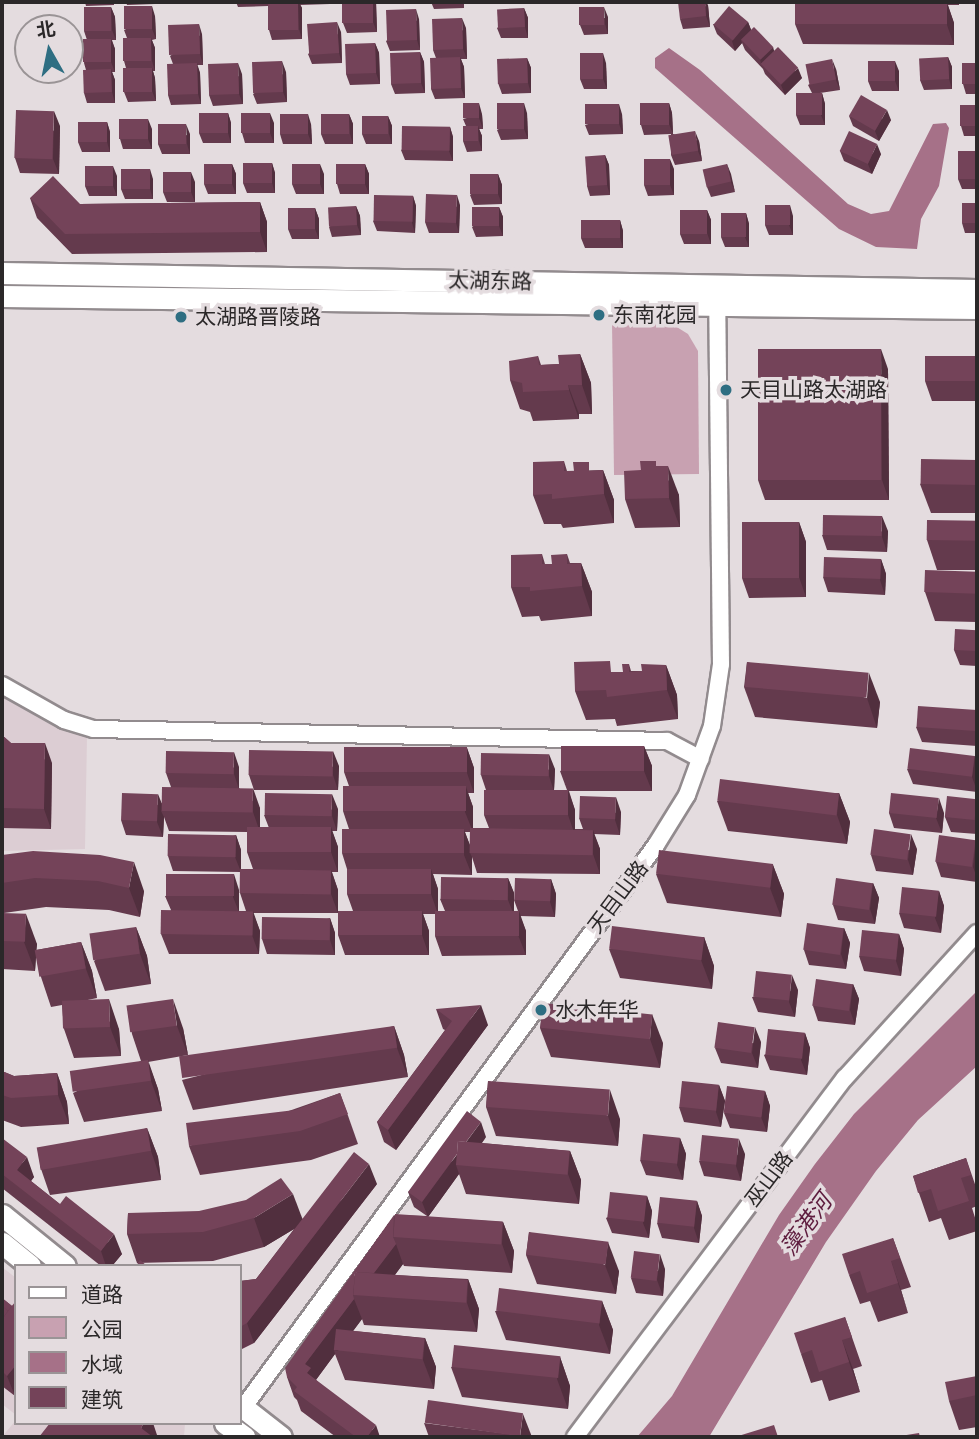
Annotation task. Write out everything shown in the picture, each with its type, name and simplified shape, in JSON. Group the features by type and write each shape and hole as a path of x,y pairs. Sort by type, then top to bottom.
{"main road":[{"name":"太湖东路","path":"2,274 977,290"},
{"name":"太湖东路","path":"2,296 717,308 977,308"},
{"path":"2,1215 63,1264"},
{"path":"2,1243 28,1264"},
{"path":"242,1425 281,1437"}],"street":[{"name":"天目山路","path":"242,1411 413,1170 656,845 687,795 712,726 721,664 717,284"},
{"path":"2,685 64,720 94,729 667,741 701,759"},
{"name":"巫山路","path":"575,1437 845,1078 977,933"}],"shaded area":[{"path":"2,696 59,728 87,737 85,849 2,851"},
{"path":"2,1267 14,1276 14,1413 2,1404"},
{"path":"14,1422 14,1425 185,1425 184,1437 2,1437"}],"green space":[{"path":"667,321 688,334 698,351 699,474 614,475 612,322"}],"water":[{"path":"669,48 700,70 848,204 871,214 889,211 933,124 946,123 949,128 939,186 921,219 917,249 876,247 839,229 655,68 655,58"},
{"name":"藻港河","path":"977,991 977,1066 918,1120 876,1171 826,1242 709,1437 637,1437 672,1396 779,1215 815,1164 854,1114"}],"building":[{"path":"268,2 298,2 298,30 268,30"},
{"path":"342,2 373,2 373,23 342,23"},
{"path":"678,2 705,2 706,16 680,19"},
{"path":"795,2 947,2 947,24 795,24"},
{"path":"124,6 152,6 152,29 124,29"},
{"path":"729,6 748,22 733,40 714,24"},
{"path":"84,7 111,7 111,31 84,31"},
{"path":"579,7 604,7 604,25 579,25"},
{"path":"524,8 525,27 498,28 497,9"},
{"path":"416,9 417,40 387,41 386,10"},
{"path":"462,18 463,49 433,50 432,19"},
{"path":"337,22 339,53 309,55 307,24"},
{"path":"199,24 200,54 169,55 168,25"},
{"path":"754,27 773,47 761,60 741,40"},
{"path":"123,38 151,38 151,61 123,61"},
{"path":"84,39 111,39 111,62 84,62"},
{"path":"375,43 376,73 346,74 345,44"},
{"path":"778,47 798,68 781,85 761,64"},
{"path":"420,52 421,83 391,84 390,53"},
{"path":"580,53 603,53 603,79 580,79"},
{"path":"460,57 461,88 431,89 430,58"},
{"path":"948,57 949,79 920,80 919,59"},
{"path":"527,58 528,83 498,84 497,59"},
{"path":"832,59 836,80 810,85 805,64"},
{"path":"282,61 283,92 253,93 252,62"},
{"path":"868,61 895,61 895,81 868,81"},
{"path":"197,63 198,94 168,95 167,64"},
{"path":"238,63 239,94 209,95 208,64"},
{"path":"962,63 977,63 977,84 962,84"},
{"path":"123,68 152,68 152,92 123,92"},
{"path":"111,69 112,92 84,93 84,70"},
{"path":"796,93 822,93 822,115 796,115"},
{"path":"861,95 887,110 875,131 849,116"},
{"path":"463,103 479,103 479,118 463,118"},
{"path":"497,103 524,103 524,129 497,129"},
{"path":"640,103 669,103 669,125 640,125"},
{"path":"585,104 619,104 619,124 585,124"},
{"path":"960,105 977,105 977,126 960,126"},
{"path":"16,110 54,111 52,159 14,158"},
{"path":"199,113 228,113 228,133 199,133"},
{"path":"241,113 270,113 270,133 241,133"},
{"path":"280,114 308,114 308,134 280,134"},
{"path":"321,114 349,114 349,134 321,134"},
{"path":"362,116 388,116 388,134 362,134"},
{"path":"119,119 148,119 148,139 119,139"},
{"path":"78,122 107,122 107,142 78,142"},
{"path":"158,124 186,124 186,144 158,144"},
{"path":"402,126 450,127 450,151 402,150"},
{"path":"463,126 478,126 478,141 463,141"},
{"path":"695,131 698,151 671,155 668,135"},
{"path":"849,131 877,144 868,164 840,151"},
{"path":"958,151 977,151 977,179 958,179"},
{"path":"605,155 607,185 587,186 585,156"},
{"path":"644,159 670,159 670,185 644,185"},
{"path":"243,163 272,163 272,183 243,183"},
{"path":"204,164 232,164 232,184 204,184"},
{"path":"292,164 320,164 320,184 292,184"},
{"path":"336,164 365,164 365,184 336,184"},
{"path":"727,164 731,182 707,187 703,170"},
{"path":"85,166 113,166 113,186 85,186"},
{"path":"121,169 150,169 150,189 121,189"},
{"path":"163,172 191,172 191,192 163,192"},
{"path":"470,174 498,174 498,194 470,194"},
{"path":"53,176 80,204 260,202 260,232 65,234 30,198"},
{"path":"426,194 457,195 456,223 425,222"},
{"path":"374,195 413,196 413,222 374,221"},
{"path":"962,203 977,203 977,223 962,223"},
{"path":"765,205 790,205 790,225 765,225"},
{"path":"356,206 357,225 329,226 328,207"},
{"path":"472,207 499,207 499,226 472,226"},
{"path":"288,208 315,208 315,229 288,229"},
{"path":"680,210 707,210 707,234 680,234"},
{"path":"721,213 746,213 746,237 721,237"},
{"path":"581,220 620,220 620,238 581,238"},
{"path":"758,349 881,349 881,480 758,480"},
{"path":"580,354 582,385 568,385 569,390 523,392 522,383 510,380 509,361 538,356 539,365 559,364 558,355"},
{"path":"925,356 977,356 977,381 925,381"},
{"path":"921,459 977,460 977,485 921,484"},
{"path":"564,461 564,471 574,471 573,462 589,462 589,471 603,470 604,494 552,499 552,494 533,495 533,462"},
{"path":"640,461 656,461 656,466 668,466 669,498 625,499 624,471 641,470"},
{"path":"823,515 882,516 882,536 823,535"},
{"path":"927,520 977,521 977,541 927,540"},
{"path":"742,522 799,522 799,578 742,578"},
{"path":"542,554 542,564 552,564 551,555 567,554 567,564 581,563 582,586 530,591 530,587 511,587 511,555"},
{"path":"824,557 881,559 880,579 823,577"},
{"path":"925,570 977,572 976,594 924,592"},
{"path":"955,629 977,630 976,651 954,650"},
{"path":"610,661 611,672 623,672 622,664 629,664 629,672 642,671 641,664 666,665 667,690 607,697 606,690 575,691 574,662"},
{"path":"747,662 869,673 866,698 745,687"},
{"path":"918,706 977,710 975,731 917,727"},
{"path":"2,735 11,743 45,743 44,809 2,808"},
{"path":"561,746 644,746 644,771 561,771"},
{"path":"344,747 467,747 467,772 344,772"},
{"path":"910,748 975,756 972,777 907,769"},
{"path":"249,750 333,751 333,776 249,775"},
{"path":"166,751 234,752 234,774 166,773"},
{"path":"481,753 549,754 549,776 481,775"},
{"path":"720,779 839,794 836,815 717,801"},
{"path":"343,786 466,786 466,811 343,811"},
{"path":"162,787 253,789 253,813 162,811"},
{"path":"484,790 568,790 568,815 484,815"},
{"path":"122,793 158,794 157,821 121,820"},
{"path":"265,793 332,794 332,816 265,815"},
{"path":"891,793 939,798 937,818 889,813"},
{"path":"580,796 616,797 615,819 579,818"},
{"path":"947,796 977,799 975,820 945,817"},
{"path":"247,827 331,827 331,852 247,852"},
{"path":"470,828 593,830 593,855 470,853"},
{"path":"342,829 464,829 464,853 342,853"},
{"path":"874,829 911,834 907,860 870,855"},
{"path":"168,834 236,835 236,857 168,856"},
{"path":"939,835 976,840 972,867 935,862"},
{"path":"659,850 773,864 770,888 656,874"},
{"path":"33,851 100,855 134,862 129,888 98,881 35,878 2,883 2,855"},
{"path":"240,869 331,871 331,895 240,893"},
{"path":"347,869 431,869 431,894 347,894"},
{"path":"166,874 234,874 234,896 166,896"},
{"path":"441,877 508,878 508,900 441,899"},
{"path":"515,878 551,879 550,901 514,900"},
{"path":"836,878 873,883 869,910 832,905"},
{"path":"902,887 939,891 936,917 899,913"},
{"path":"161,910 253,912 253,936 161,934"},
{"path":"338,911 422,911 422,935 338,935"},
{"path":"435,911 519,911 519,936 435,936"},
{"path":"2,913 26,914 25,942 2,941"},
{"path":"262,917 330,918 330,940 262,939"},
{"path":"807,923 844,928 840,955 803,950"},
{"path":"612,926 704,937 702,960 609,949"},
{"path":"136,927 140,954 93,960 89,934"},
{"path":"862,930 899,934 896,960 859,956"},
{"path":"81,942 86,969 39,977 35,950"},
{"path":"756,971 792,975 789,1001 753,997"},
{"path":"816,979 853,984 849,1011 812,1006"},
{"path":"109,999 110,1027 63,1029 62,1001"},
{"path":"173,999 177,1026 130,1032 126,1006"},
{"path":"543,1003 652,1014 650,1039 540,1028"},
{"path":"481,1005 388,1130 377,1122 452,1021 436,1009"},
{"path":"718,1022 755,1027 751,1053 714,1048"},
{"path":"394,1026 397,1048 182,1078 179,1056"},
{"path":"768,1029 805,1033 802,1059 765,1055"},
{"path":"148,1060 151,1081 73,1092 70,1071"},
{"path":"2,1071 14,1076 57,1073 58,1095 11,1098 2,1095"},
{"path":"488,1081 610,1090 608,1115 486,1107"},
{"path":"682,1081 719,1085 716,1111 679,1107"},
{"path":"727,1086 765,1091 761,1117 724,1113"},
{"path":"340,1093 348,1114 300,1131 189,1146 186,1123 295,1110"},
{"path":"467,1111 481,1122 466,1142 458,1141 457,1154 422,1202 408,1192"},
{"path":"147,1128 151,1151 41,1170 37,1147"},
{"path":"643,1134 680,1138 677,1164 640,1160"},
{"path":"702,1135 739,1139 736,1165 699,1161"},
{"path":"2,1138 27,1157 17,1170 60,1204 66,1196 114,1234 101,1251 2,1174"},
{"path":"458,1141 570,1151 567,1175 456,1165"},
{"path":"354,1152 369,1164 247,1323 242,1326 242,1281 256,1279"},
{"path":"966,1158 971,1175 961,1178 969,1201 938,1211 931,1189 918,1193 913,1176"},
{"path":"281,1178 293,1194 254,1218 203,1232 127,1234 128,1213 199,1211 246,1200"},
{"path":"610,1192 647,1196 644,1222 607,1218"},
{"path":"660,1197 697,1201 694,1227 657,1223"},
{"path":"395,1214 503,1222 501,1244 393,1237"},
{"path":"394,1215 393,1237 396,1244 374,1273 355,1272 354,1299 305,1364 311,1368 307,1373 376,1425 367,1437 356,1437 294,1391 297,1387 287,1377 285,1368"},
{"path":"529,1232 608,1242 606,1265 526,1255"},
{"path":"893,1238 900,1258 891,1261 898,1283 867,1293 860,1271 849,1275 842,1254"},
{"path":"634,1251 660,1254 657,1281 631,1278"},
{"path":"355,1272 468,1280 466,1303 353,1295"},
{"path":"499,1288 602,1301 599,1324 496,1311"},
{"path":"2,1298 12,1306 8,1311 2,1306"},
{"path":"14,1303 14,1367 7,1376 2,1371 2,1319"},
{"path":"2,1306 8,1311 2,1319"},
{"path":"845,1317 852,1337 842,1340 849,1362 819,1372 812,1350 801,1354 794,1333"},
{"path":"336,1329 425,1338 422,1359 334,1350"},
{"path":"454,1345 560,1356 558,1378 452,1367"},
{"path":"977,1376 977,1395 949,1401 945,1382"},
{"path":"428,1400 523,1413 520,1436 425,1423"},
{"path":"48,1425 143,1425 141,1428 153,1437 39,1437"},
{"path":"774,1425 778,1437 735,1437"},
{"path":"919,1433 920,1437 894,1437"}],"place":[{"name":"东南花园","path":"599,315"},
{"name":"太湖路晋陵路","path":"181,317"},
{"name":"天目山路太湖路","path":"726,390"},
{"name":"水木年华","path":"541,1010"}]}
